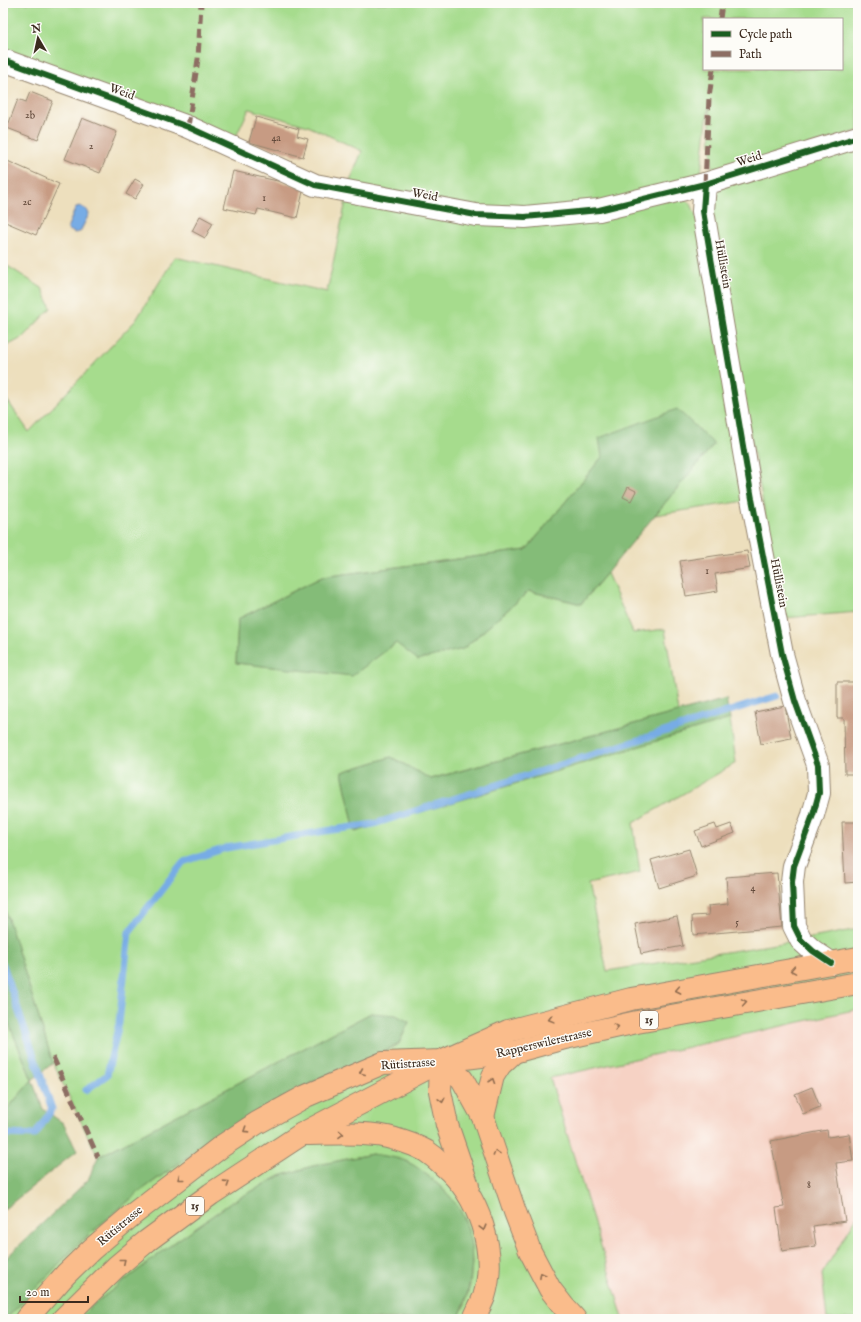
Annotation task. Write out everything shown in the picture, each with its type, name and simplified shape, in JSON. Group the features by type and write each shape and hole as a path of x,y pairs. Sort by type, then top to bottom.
{"main road":[{"name":"Rapperswilerstrasse","path":"441,1061 508,1031 631,999 858,958"},
{"name":"Rapperswilerstrasse","path":"441,1061 514,1052 564,1038 637,1022 858,983"},
{"path":"483,1117 493,1076 500,1065 514,1052"},
{"path":"441,1061 462,1079 483,1117 515,1212 530,1251 550,1289 575,1319"},
{"path":"441,1061 440,1091 447,1125 475,1204 484,1235 488,1264 484,1297 474,1319"},
{"name":"Rütistrasse","path":"62,1319 94,1287 147,1241 210,1194 302,1134 441,1061"},
{"name":"Rütistrasse","path":"27,1317 66,1274 132,1215 222,1146 257,1123 306,1096 383,1063 441,1061"},
{"path":"302,1134 368,1134 394,1138 428,1152 454,1174 475,1204"}],"street":[{"name":"Weid","path":"3,60 188,127 315,185 476,215 525,217 599,210 705,184 858,137"},
{"name":"Hüllistein","path":"705,184 703,211 753,507 782,654 795,701 818,765 819,793 813,815 794,866 792,882 794,926 801,940 813,951 831,963"}],"shaded area":[{"path":"858,1009 858,1215 822,1274 827,1319 623,1318 550,1078"}],"green space":[{"path":"3,3 858,3 858,131 724,169 712,167 709,102 701,173 694,178 614,201 510,212 349,184 362,151 308,126 249,109 231,147 3,60"},
{"path":"858,144 858,612 784,618 710,214 715,193 730,182"},
{"path":"348,191 475,219 683,198 691,204 696,215 745,501 655,515 714,444 602,457 526,550 322,577 238,619 236,663 352,675 396,643 463,649 529,591 581,604 607,573 633,633 665,629 678,712 430,779 391,757 342,772 355,831 730,719 736,763 633,823 640,872 588,884 607,971 801,940 858,929 858,1009 550,1078 623,1318 626,1319 458,1319 465,1304 470,1285 472,1262 470,1241 465,1220 454,1202 442,1188 426,1174 408,1162 372,1154 313,1166 280,1176 232,1202 175,1242 94,1304 79,1319 6,1319 78,1244 139,1192 204,1145 259,1110 324,1076 379,1055 399,1044 409,1022 371,1013 98,1157 53,1063 3,903 3,394 29,432 136,320 175,257 327,292"},
{"path":"3,263 42,288 51,308 22,338 3,348"},
{"path":"677,409 714,444 581,604 529,591 463,649 418,660 396,643 352,676 236,663 238,619 322,577 526,550 602,457 599,438"},
{"path":"726,699 730,719 355,832 342,772 391,757 431,779"},
{"path":"3,903 53,1063 32,1080 3,1009"},
{"path":"3,1009 32,1080 3,1114"},
{"path":"371,1013 396,1015 409,1022 399,1043 379,1055 324,1076 259,1110 204,1145 139,1192 78,1244 6,1319 3,1319 3,1261 88,1180 98,1157"},
{"path":"32,1080 43,1109 63,1123 77,1151 3,1210 3,1114"},
{"path":"372,1154 399,1159 415,1166 444,1190 463,1215 469,1233 472,1258 470,1283 467,1296 458,1319 79,1319 94,1304 175,1242 232,1202 280,1176 313,1166"},
{"path":"858,1215 858,1319 827,1319 822,1274"}],"water":[{"path":"80,206 87,210 89,214 80,232 75,233 68,230 68,226 76,207"}],"building":[{"path":"30,92 53,101 38,140 7,128 18,99 26,102"},
{"path":"256,117 299,129 297,136 308,139 303,157 249,142"},
{"path":"82,118 117,132 100,173 65,159"},
{"path":"3,159 59,184 36,235 3,221"},
{"path":"233,171 304,187 297,218 258,209 256,215 224,208"},
{"path":"135,179 144,184 135,199 126,194"},
{"path":"200,216 213,223 205,238 192,231"},
{"path":"628,487 636,491 631,501 623,497"},
{"path":"747,551 750,568 715,574 718,591 686,596 680,561"},
{"path":"837,682 858,682 858,774 845,774 844,718 837,718"},
{"path":"785,706 791,738 761,744 755,712"},
{"path":"842,822 858,822 858,882 845,883"},
{"path":"715,824 717,829 731,824 735,833 701,846 695,831"},
{"path":"689,849 697,876 659,888 651,860"},
{"path":"777,873 782,927 693,935 692,916 709,915 708,906 728,904 726,877"},
{"path":"677,916 683,946 641,954 635,924"},
{"path":"812,1087 820,1107 803,1114 795,1094"},
{"path":"827,1130 828,1137 849,1134 853,1161 836,1163 845,1221 813,1226 816,1246 782,1251 776,1208 784,1207 771,1141"}],"waterway":[{"path":"86,1090 107,1075 119,1023 129,932 183,862 226,848 374,824 777,696"},
{"path":"3,965 52,1109 35,1135 3,1134"}],"marked path":[{"path":"188,127 198,59 201,3"},
{"path":"720,18 722,3"},
{"path":"705,184 709,98 713,70"},
{"path":"53,1057 98,1157"}],"cycle path":[{"path":"3,60 188,127 315,185 476,215 525,217 599,210 705,184 858,137"},
{"path":"705,184 703,211 752,499 782,654 795,701 818,765 819,793 813,815 794,866 792,882 794,926 801,940 813,951 831,963"}]}
